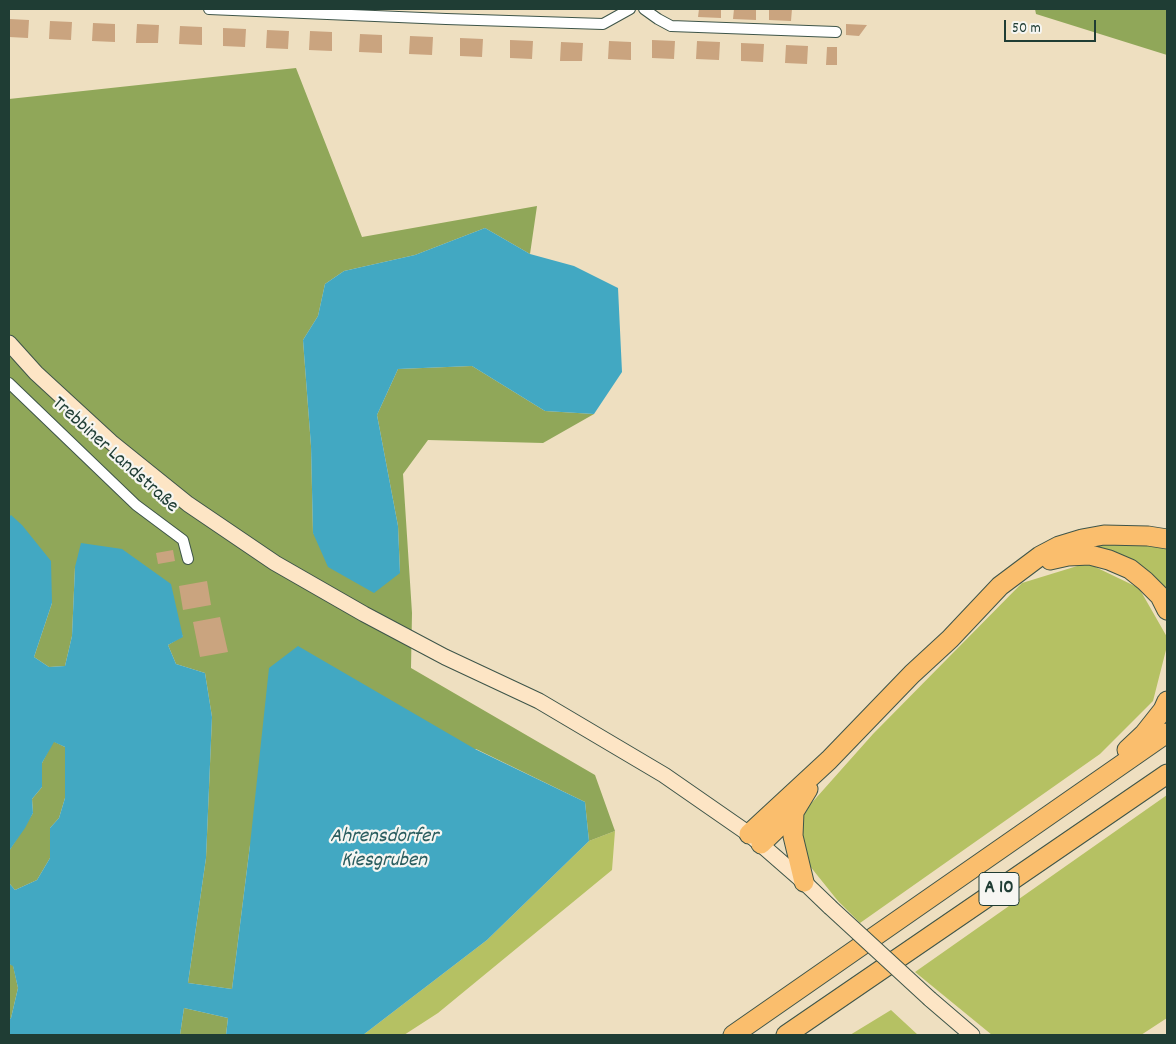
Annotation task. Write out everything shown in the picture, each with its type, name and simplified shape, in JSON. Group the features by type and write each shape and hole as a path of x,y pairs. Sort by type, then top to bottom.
{"highway":[{"path":"755,839 912,674 950,639 1000,586 1020,570 1059,546 1082,539 1104,535 1167,539"},
{"path":"1020,570 1068,556 1090,555 1109,560 1130,569 1145,581 1160,596 1167,610"},
{"path":"1087,788 1144,734 1163,710 1167,701"},
{"name":"A 10","path":"733,1035 1167,734"},
{"path":"804,882 793,836 794,812 800,799 829,760"},
{"name":"A 10","path":"786,1035 1164,778"},
{"path":"755,839 794,812"}],"main road":[{"path":"9,343 36,373 111,442 188,504 275,563 364,614 445,657 539,701 664,774 755,839 972,1035"}],"street":[{"path":"209,9 445,14 603,24 630,9"},
{"path":"644,9 658,20 672,26 836,32"},
{"name":"Trebbiner Landstraße","path":"9,383 136,505 183,540 188,559"}],"green space":[{"path":"1035,9 1167,9 1167,55 1036,14"},
{"path":"296,68 362,237 537,206 530,254 485,228 415,255 344,271 325,284 318,316 303,340 311,446 313,533 400,573 398,526 377,415 398,369 472,366 545,411 594,414 543,443 428,440 403,474 412,613 411,668 595,775 615,831 589,841 585,802 476,749 250,845 232,989 188,983 206,858 212,717 205,673 176,664 168,645 183,636 75,567 72,636 65,666 49,667 34,657 52,603 9,517 9,99"},
{"path":"1111,539 1167,544 1167,596 1088,548"},
{"path":"1087,563 1139,588 1167,637 1167,646 1153,701 1100,754 860,923 838,901 805,860 800,816 873,734 1022,583"},
{"path":"53,741 65,747 65,798 59,818 50,828 50,858 37,880 15,890 9,883 9,851 33,813 32,799 42,787 42,763"},
{"path":"1167,795 1167,1018 1141,1035 992,1035 915,972"},
{"path":"615,831 612,870 438,1013 404,1035 363,1035 487,940 589,841"},
{"path":"9,964 13,965 18,988 11,1018 9,1019"},
{"path":"184,1008 228,1018 226,1035 180,1035"},
{"path":"891,1010 918,1035 850,1035"}],"water":[{"path":"485,228 530,254 574,266 618,288 622,372 594,414 545,411 472,366 398,369 377,415 398,526 400,573 374,593 328,567 313,533 311,446 303,340 318,316 325,284 344,271 415,255"},
{"name":"Ahrensdorfer Kiesgruben","path":"11,515 22,525 51,561 52,603 34,657 49,667 65,666 72,636 75,567 81,543 122,549 171,584 183,637 168,645 176,664 205,673 212,717 206,858 188,983 232,989 269,668 298,646 475,749 585,802 589,841 487,940 363,1035 226,1035 228,1018 184,1008 180,1035 9,1035 9,1019 11,1018 18,988 13,966 9,964 9,883 15,890 37,880 50,858 50,828 59,818 65,798 65,747 54,742 42,763 42,787 32,799 33,813 9,851 9,517"}],"building":[{"path":"699,9 721,9 721,18 698,17"},
{"path":"734,9 756,9 756,20 733,19"},
{"path":"769,9 792,9 791,21 769,20"},
{"path":"9,19 29,20 28,38 9,37"},
{"path":"50,21 72,22 71,40 49,39"},
{"path":"93,23 115,24 115,42 92,41"},
{"path":"137,24 159,25 158,43 136,43"},
{"path":"846,24 867,25 859,36 846,35"},
{"path":"180,26 202,27 202,45 179,44"},
{"path":"223,28 246,29 245,47 223,46"},
{"path":"267,30 289,31 288,49 266,48"},
{"path":"310,31 332,32 332,51 309,50"},
{"path":"360,34 382,35 382,53 359,52"},
{"path":"410,36 433,37 432,55 409,54"},
{"path":"460,38 483,39 482,57 460,56"},
{"path":"510,40 533,41 532,59 510,58"},
{"path":"652,40 675,41 674,59 652,58"},
{"path":"609,41 631,42 631,60 608,59"},
{"path":"697,41 720,42 719,60 696,59"},
{"path":"561,42 583,43 582,61 560,61"},
{"path":"741,43 764,44 763,62 741,61"},
{"path":"786,45 808,46 807,64 785,63"},
{"path":"827,47 837,47 837,65 826,65"},
{"path":"173,550 175,561 158,564 156,553"},
{"path":"207,581 211,605 183,610 179,586"},
{"path":"220,617 228,652 200,657 193,622"}]}
